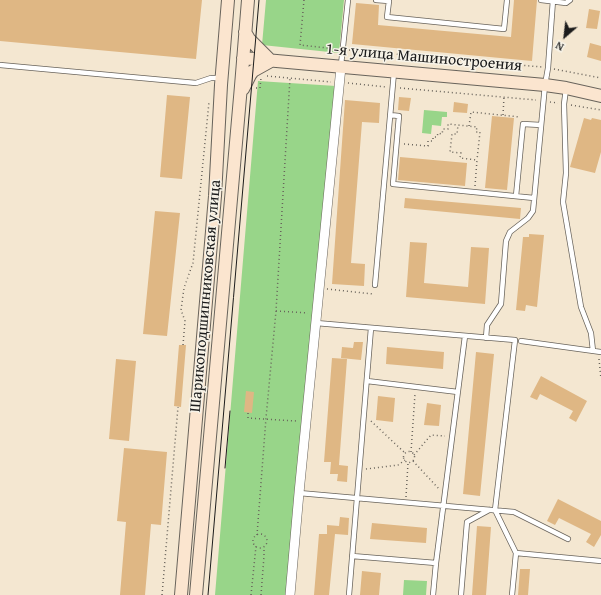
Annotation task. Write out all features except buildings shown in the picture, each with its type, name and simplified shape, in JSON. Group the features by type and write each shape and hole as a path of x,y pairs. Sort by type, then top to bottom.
{"main road":[{"name":"Шарикоподшипниковская улица","path":"181,595 214,204 221,81 228,0"},
{"name":"Шарикоподшипниковская улица","path":"196,595 242,90 248,0"},
{"path":"221,81 232,65 243,58 232,46 225,31"},
{"path":"242,90 253,71 271,61 249,39 245,32"},
{"name":"1-я улица Машиностроения","path":"243,58 545,85 601,96"}],"street":[{"path":"290,595 341,67"}],"lane":[{"path":"341,67 348,0"},
{"path":"376,0 389,1 387,17 504,29 507,0"},
{"path":"541,0 566,3 570,0"},
{"path":"486,338 488,325 501,304 506,241 510,232 528,218 533,211 545,85 548,68 553,1"},
{"path":"0,65 196,83 211,78 221,81"},
{"path":"375,285 394,72"},
{"path":"566,88 564,104 566,173 563,202 581,308 591,333 593,351"},
{"path":"390,115 399,116 393,184 474,192 500,192 534,198"},
{"path":"516,196 523,124 541,125"},
{"path":"316,318 371,328 516,340 492,510 516,553 512,595"},
{"path":"349,595 371,328"},
{"path":"433,595 444,495 465,336"},
{"path":"521,341 600,352"},
{"path":"366,381 458,392"},
{"path":"299,493 514,512 568,539"},
{"path":"461,595 467,522 492,510"},
{"path":"516,553 601,561"},
{"path":"352,556 436,563"}],"path":[{"path":"304,0 300,45 548,68 601,78"},
{"path":"242,90 260,88 262,75 544,101 601,110"},
{"path":"251,595 256,546 254,538 257,535 276,310 290,78"},
{"path":"503,115 504,97"},
{"path":"183,345 185,321 181,310 184,288 193,263 209,100"},
{"path":"469,126 471,112 526,118"},
{"path":"397,143 428,146 428,141 433,141 433,137 437,137 438,133 442,134 443,129 448,130 448,124 477,127 476,132 480,132 474,192"},
{"path":"458,125 457,134 452,134 450,152 461,153 460,158 477,160"},
{"path":"325,289 373,294"},
{"path":"276,310 316,318"},
{"path":"600,352 601,379"},
{"path":"414,455 411,452 416,387"},
{"path":"162,595 178,407"},
{"path":"364,415 405,453"},
{"path":"413,461 414,455 431,435 452,437"},
{"path":"405,453 411,452"},
{"path":"405,453 404,457 408,463 406,502"},
{"path":"359,469 398,465 405,460"},
{"path":"413,461 444,495"},
{"path":"408,463 413,461"},
{"path":"257,535 263,535 267,538 264,547 261,595"},
{"path":"256,546 260,548 264,547"}],"green space":[{"path":"266,0 344,0 339,53 262,45"},
{"path":"258,81 336,86 287,595 215,595"},
{"path":"424,110 447,112 447,117 442,117 441,126 432,125 431,134 422,133"},
{"path":"404,580 427,581 426,595 403,595"}],"tram line":[{"path":"208,595 259,0"},
{"path":"225,468 230,411"}]}
